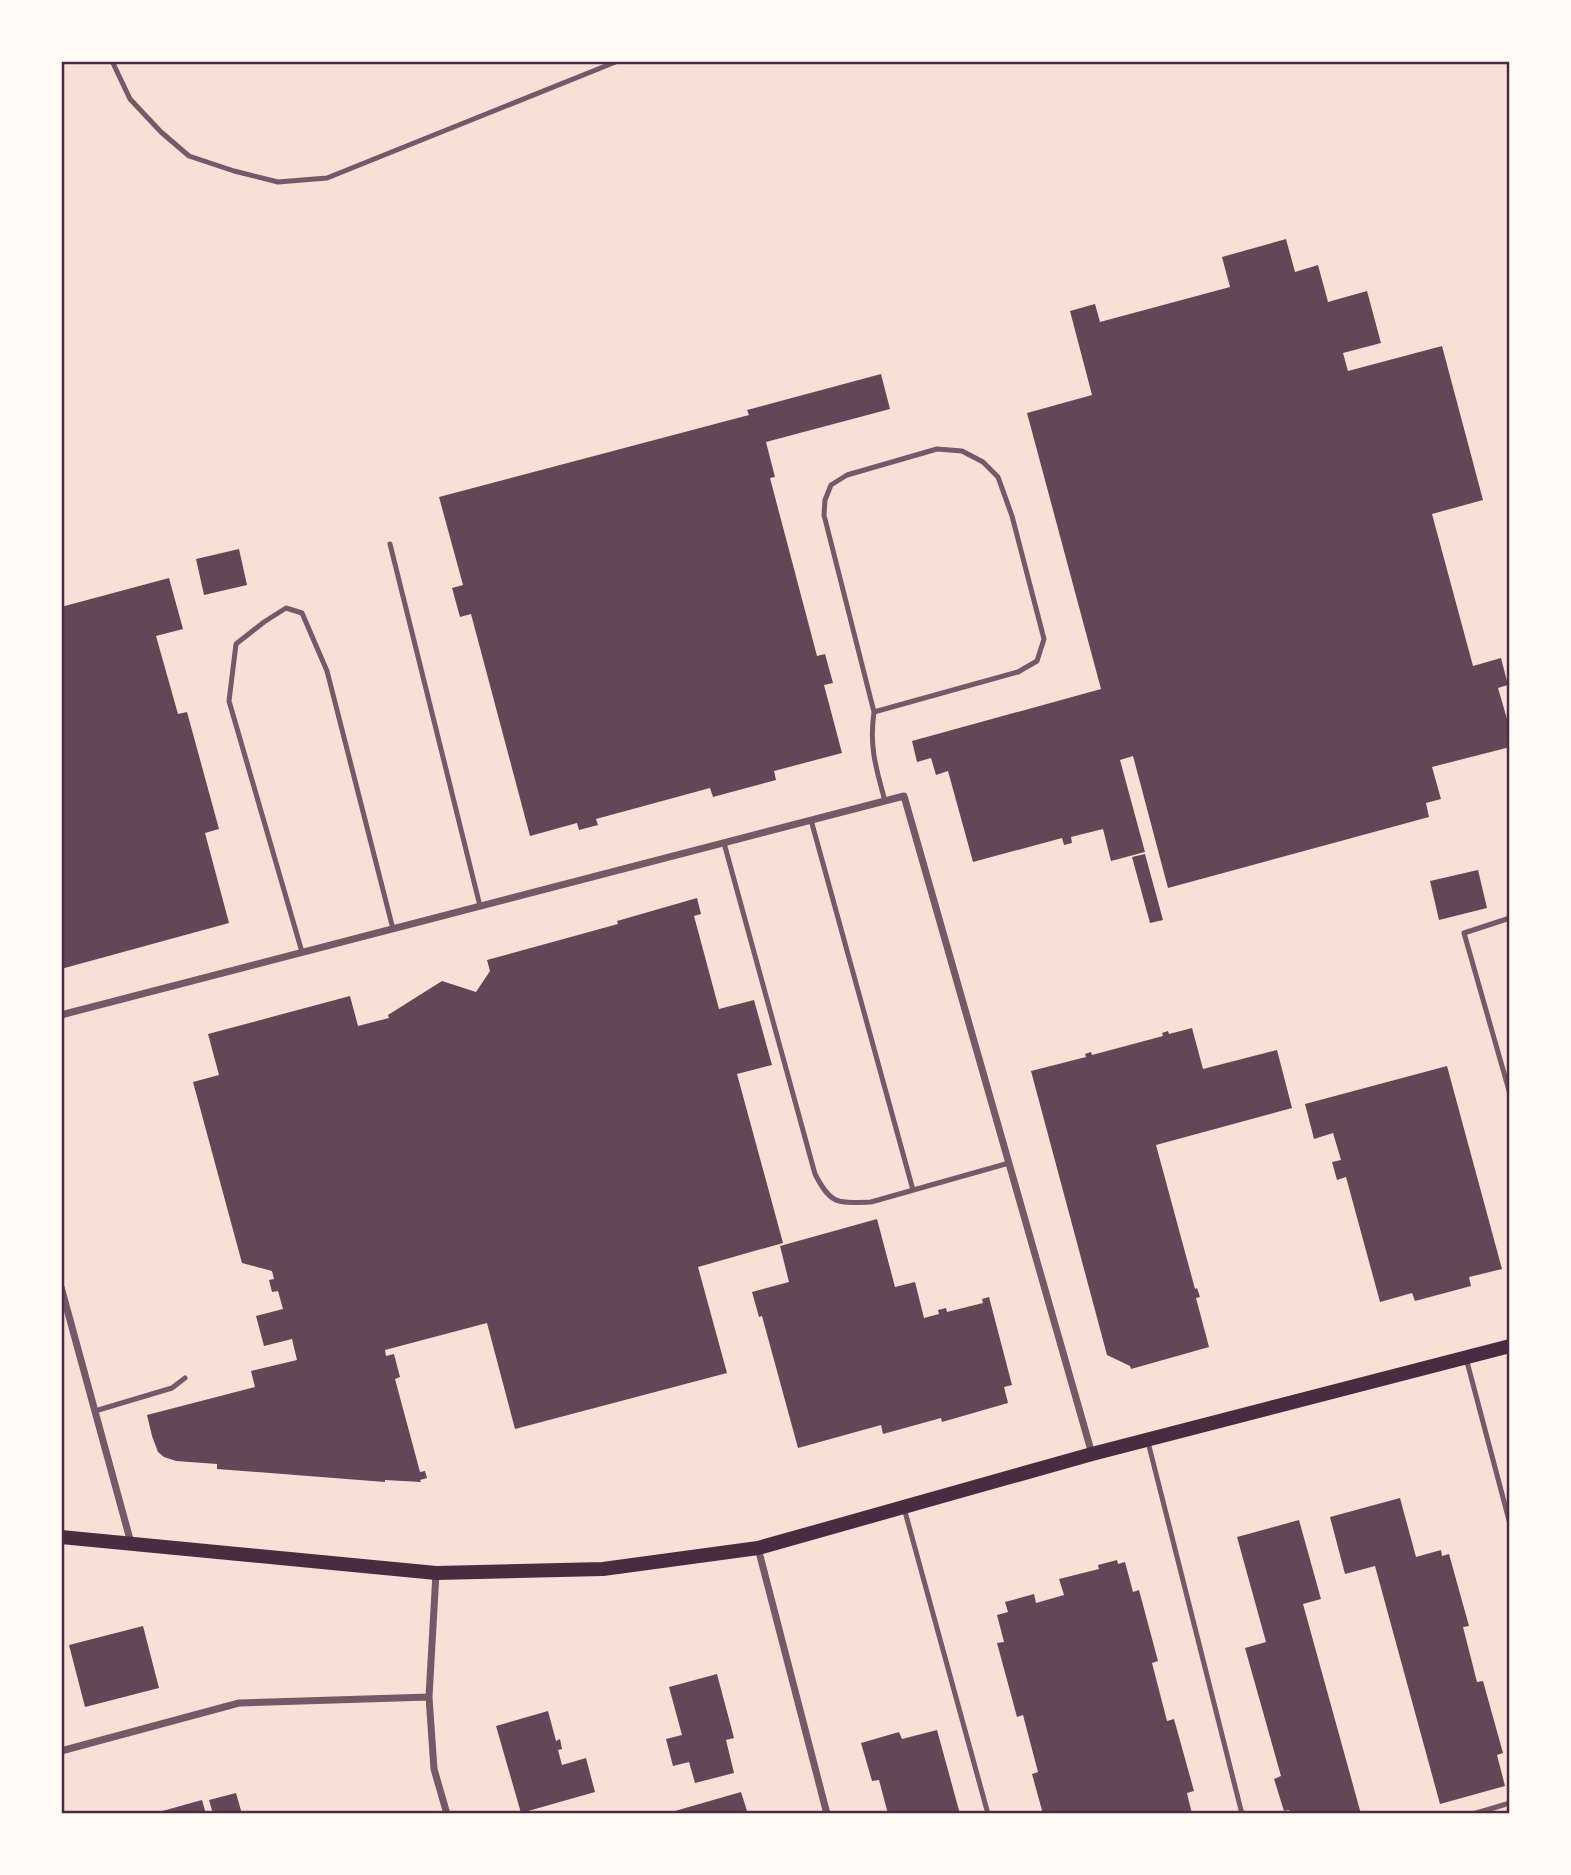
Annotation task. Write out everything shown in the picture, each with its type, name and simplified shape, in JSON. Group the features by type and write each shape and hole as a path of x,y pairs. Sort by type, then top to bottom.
{"main road":[{"path":"61,1536 436,1573 603,1570 758,1548 1092,1454 1510,1346"}],"street":[{"path":"61,1015 904,796 1092,1454"},
{"path":"61,1287 132,1544"},
{"path":"758,1548 827,1814"},
{"path":"436,1573 429,1697 435,1769 447,1814"},
{"path":"61,1751 239,1703 429,1697"}],"lane":[{"path":"112,61 130,99 161,132 189,156 278,182 327,178 618,61"},
{"path":"874,712 1018,672 1037,661 1044,639 1012,516 998,477 983,462 962,451 937,449 847,475 831,485 825,500 824,515 874,712 871,732 873,757 885,801"},
{"path":"390,544 480,906"},
{"path":"302,952 229,701 236,644 286,608 302,612 327,671 393,929"},
{"path":"811,820 913,1191"},
{"path":"724,843 815,1174 825,1193 835,1200 871,1202 1009,1163"},
{"path":"1510,918 1464,933 1510,1094"},
{"path":"1466,1357 1510,1524"},
{"path":"95,1410 172,1388 185,1378"},
{"path":"1148,1439 1242,1814"},
{"path":"904,1508 988,1814"},
{"path":"1473,1814 1510,1803"}],"building":[{"path":"1286,239 1295,272 1318,265 1328,302 1367,291 1381,343 1343,353 1348,371 1442,346 1483,500 1432,514 1473,666 1501,658 1508,685 1498,688 1510,729 1510,747 1432,767 1441,799 1426,803 1429,817 1168,888 1133,756 1120,760 1145,852 1111,861 1103,829 1071,837 1072,843 1064,845 1062,838 973,862 948,771 936,775 931,758 917,762 912,741 1101,689 1027,413 1092,395 1070,311 1095,304 1100,322 1230,287 1222,257"},
{"path":"881,374 890,409 766,442 775,477 770,478 817,656 825,654 833,683 824,685 842,753 774,771 776,780 713,797 710,788 596,819 598,825 579,830 577,823 530,836 471,614 460,617 452,588 463,585 439,497 749,415 747,410"},
{"path":"239,549 247,585 204,595 196,559"},
{"path":"169,578 183,629 156,636 178,714 187,712 219,829 205,833 229,923 61,969 61,607"},
{"path":"1145,854 1163,920 1150,923 1132,857"},
{"path":"1478,870 1487,908 1439,920 1430,881"},
{"path":"697,898 701,914 694,916 719,1009 754,1000 772,1065 737,1074 783,1243 698,1267 727,1373 515,1429 487,1323 385,1350 386,1356 394,1354 400,1377 395,1379 420,1472 425,1471 427,1478 420,1480 421,1482 385,1482 217,1469 217,1464 176,1461 158,1452 147,1415 255,1387 251,1371 297,1360 292,1339 264,1346 256,1316 283,1309 278,1291 272,1292 269,1280 274,1279 272,1271 242,1263 193,1082 219,1075 208,1034 350,996 358,1026 389,1018 388,1015 442,981 476,992 490,971 487,960 618,924 617,921"},
{"path":"1192,1028 1203,1069 1277,1050 1292,1108 1156,1145 1195,1289 1197,1288 1200,1297 1196,1298 1209,1347 1131,1369 1107,1355 1031,1071 1086,1057 1085,1054 1091,1052 1092,1055 1163,1036 1162,1033 1168,1031 1169,1034"},
{"path":"1447,1066 1502,1269 1469,1277 1471,1286 1415,1301 1412,1293 1380,1302 1346,1177 1337,1180 1332,1162 1341,1160 1333,1133 1314,1139 1305,1104"},
{"path":"877,1219 895,1287 915,1282 924,1318 939,1314 938,1310 946,1308 947,1312 983,1303 982,1299 989,1297 1012,1385 1004,1387 1008,1403 942,1422 941,1418 883,1434 881,1425 798,1448 762,1316 759,1317 752,1292 789,1282 780,1246"},
{"path":"1400,1498 1416,1557 1441,1550 1442,1556 1449,1554 1469,1626 1463,1627 1477,1682 1483,1681 1503,1753 1497,1755 1505,1786 1440,1804 1375,1566 1345,1574 1330,1517"},
{"path":"1299,1520 1321,1599 1303,1604 1361,1814 1291,1814 1289,1810 1284,1811 1274,1779 1281,1776 1245,1648 1266,1642 1237,1537"},
{"path":"1117,1560 1118,1564 1125,1562 1133,1592 1139,1590 1158,1661 1152,1663 1167,1721 1174,1719 1194,1791 1187,1793 1192,1814 1043,1814 1032,1774 1038,1772 1023,1715 1017,1717 997,1643 1004,1642 997,1615 1008,1612 1005,1602 1034,1594 1036,1603 1064,1595 1059,1579 1099,1569 1098,1565"},
{"path":"143,1626 159,1688 85,1707 69,1645"},
{"path":"717,1674 734,1738 726,1740 734,1773 695,1783 689,1762 673,1766 666,1739 682,1735 669,1687"},
{"path":"548,1711 556,1741 560,1739 562,1749 558,1750 562,1765 586,1758 595,1792 521,1813 496,1726"},
{"path":"937,1730 960,1814 888,1814 879,1780 872,1781 861,1743 899,1732 902,1739"},
{"path":"741,1792 748,1814 668,1814 668,1813"},
{"path":"236,1793 242,1814 213,1814 209,1800"},
{"path":"202,1800 206,1814 155,1813"}]}
